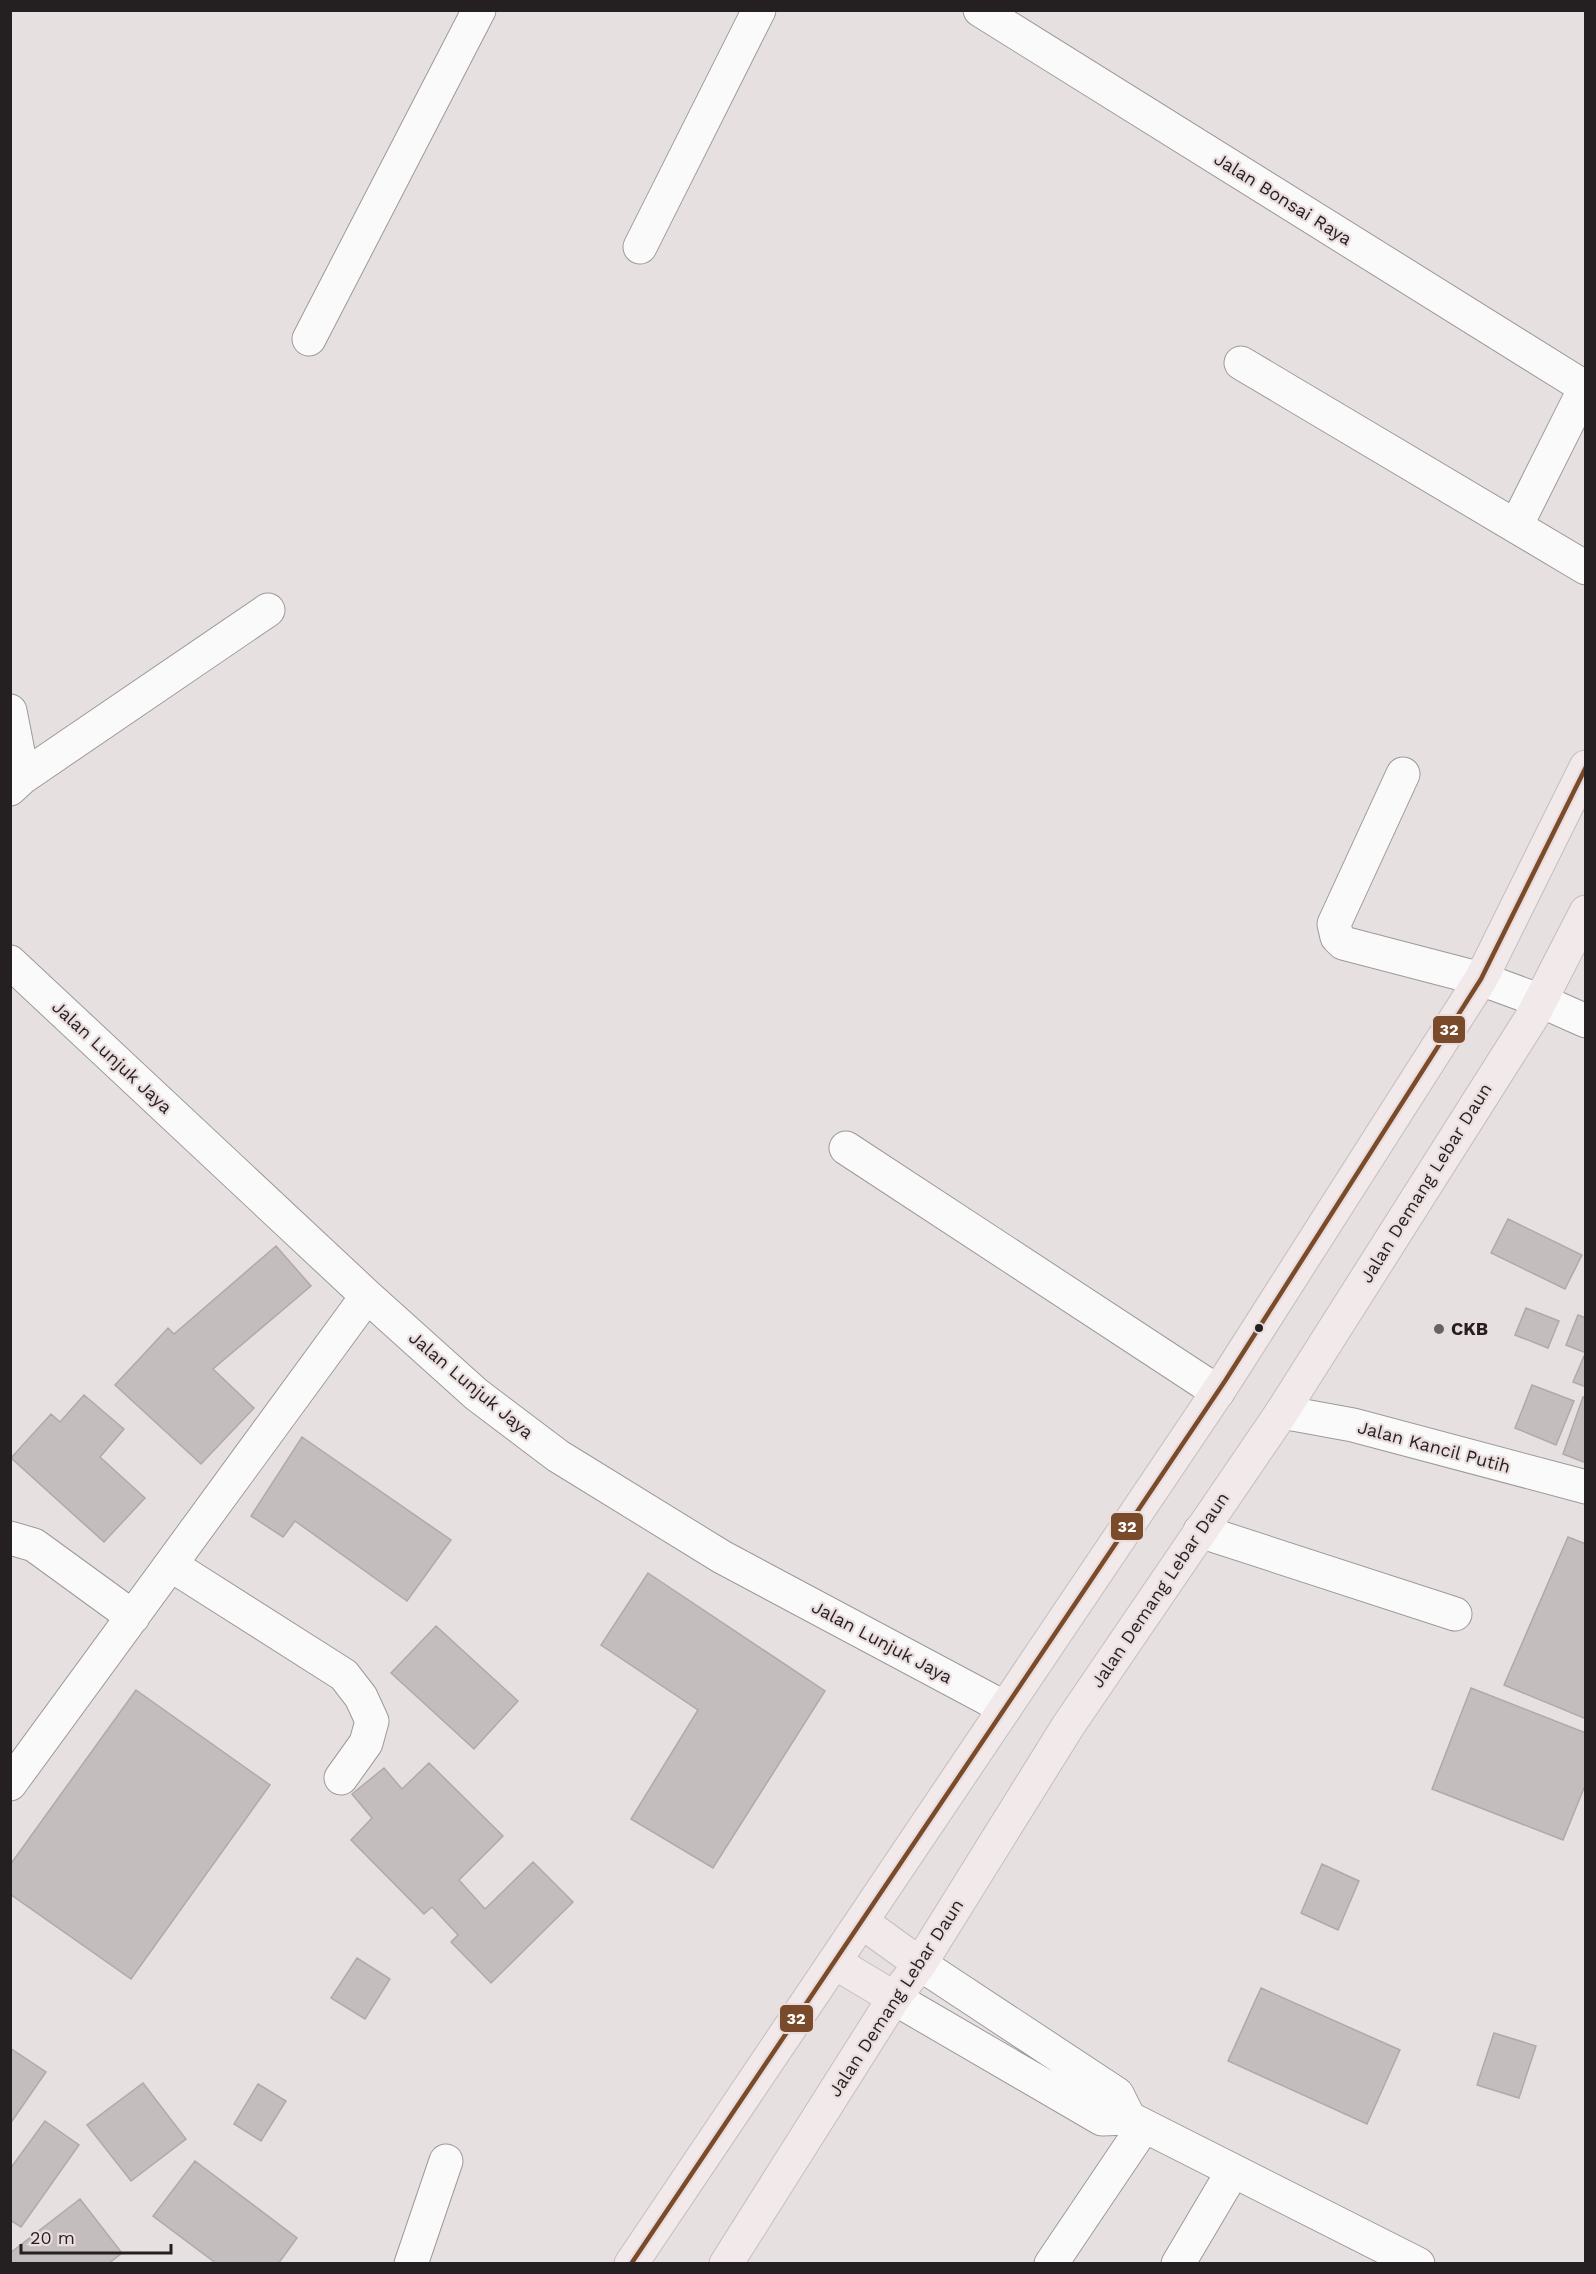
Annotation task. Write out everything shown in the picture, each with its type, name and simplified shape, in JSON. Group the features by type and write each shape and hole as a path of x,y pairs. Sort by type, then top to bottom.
{"highway":[{"path":"631,2264 1218,1392 1481,978 1586,767"},
{"name":"Jalan Demang Lebar Daun","path":"736,2260 894,1998 920,1964 1068,1726 1282,1412 1541,1001 1586,912"},
{"path":"862,1922 920,1964"},
{"path":"834,1962 894,1998"}],"street":[{"path":"309,339 479,10"},
{"path":"640,247 759,10"},
{"name":"Jalan Bonsai Raya","path":"980,10 1582,395"},
{"path":"1241,363 1586,568"},
{"path":"1516,526 1582,395"},
{"path":"10,711 17,783 268,610"},
{"path":"1403,774 1334,924 1337,937 1343,943 1366,950 1481,978 1586,1021"},
{"name":"Jalan Lunjuk Jaya","path":"10,962 476,1394 558,1456 722,1557 1005,1708"},
{"path":"846,1148 1218,1392"},
{"path":"10,1784 368,1296"},
{"name":"Jalan Kancil Putih","path":"1282,1412 1353,1425 1586,1487"},
{"path":"1200,1531 1455,1614"},
{"path":"10,1538 34,1545 133,1617"},
{"path":"171,1565 344,1675 361,1697 372,1721 366,1743 341,1778"},
{"path":"920,1964 1117,2094 1136,2122"},
{"path":"894,1998 1102,2118 1136,2122 1233,2170 1374,2254 1418,2264"},
{"path":"1051,2264 1136,2122"},
{"path":"411,2264 446,2160"},
{"path":"1178,2264 1233,2170"}],"building":[{"path":"1508,1219 1582,1255 1565,1289 1491,1253"},
{"path":"276,1246 311,1286 213,1369 254,1408 201,1464 115,1385 168,1328 174,1334"},
{"path":"1526,1308 1559,1321 1548,1348 1515,1335"},
{"path":"1578,1315 1586,1318 1586,1353 1566,1345"},
{"path":"1586,1356 1586,1387 1573,1382"},
{"path":"1532,1385 1574,1401 1556,1445 1515,1428"},
{"path":"84,1395 124,1429 100,1457 145,1498 104,1542 11,1458 51,1414 60,1422"},
{"path":"1583,1397 1586,1398 1586,1463 1563,1454"},
{"path":"302,1437 451,1540 407,1601 295,1521 283,1537 251,1516"},
{"path":"1568,1537 1586,1544 1586,1719 1504,1685"},
{"path":"648,1573 825,1691 713,1868 631,1819 698,1710 601,1645"},
{"path":"436,1626 518,1701 474,1749 391,1673"},
{"path":"1471,1688 1586,1733 1586,1783 1563,1840 1432,1789"},
{"path":"136,1690 270,1785 131,1979 10,1894 10,1865"},
{"path":"429,1763 503,1836 459,1880 485,1909 533,1862 573,1902 491,1983 451,1942 458,1935 432,1907 424,1914 351,1840 372,1818 352,1794 384,1768 402,1789"},
{"path":"1322,1864 1359,1881 1338,1930 1301,1913"},
{"path":"357,1958 390,1979 365,2019 331,1998"},
{"path":"1261,1988 1400,2050 1367,2124 1228,2061"},
{"path":"1494,2033 1536,2046 1519,2098 1477,2085"},
{"path":"10,2048 46,2072 10,2124"},
{"path":"143,2083 186,2139 131,2181 87,2125"},
{"path":"258,2084 286,2101 261,2141 234,2124"},
{"path":"45,2121 79,2145 21,2227 10,2220 10,2169"},
{"path":"195,2161 297,2238 278,2264 217,2264 153,2216"},
{"path":"80,2199 122,2253 108,2264 10,2264 10,2253"}],"transit line":[{"name":"32","path":"631,2264 1225,1381 1481,979 1586,767"}],"place":[{"name":"CKB","path":"1439,1329"}]}
